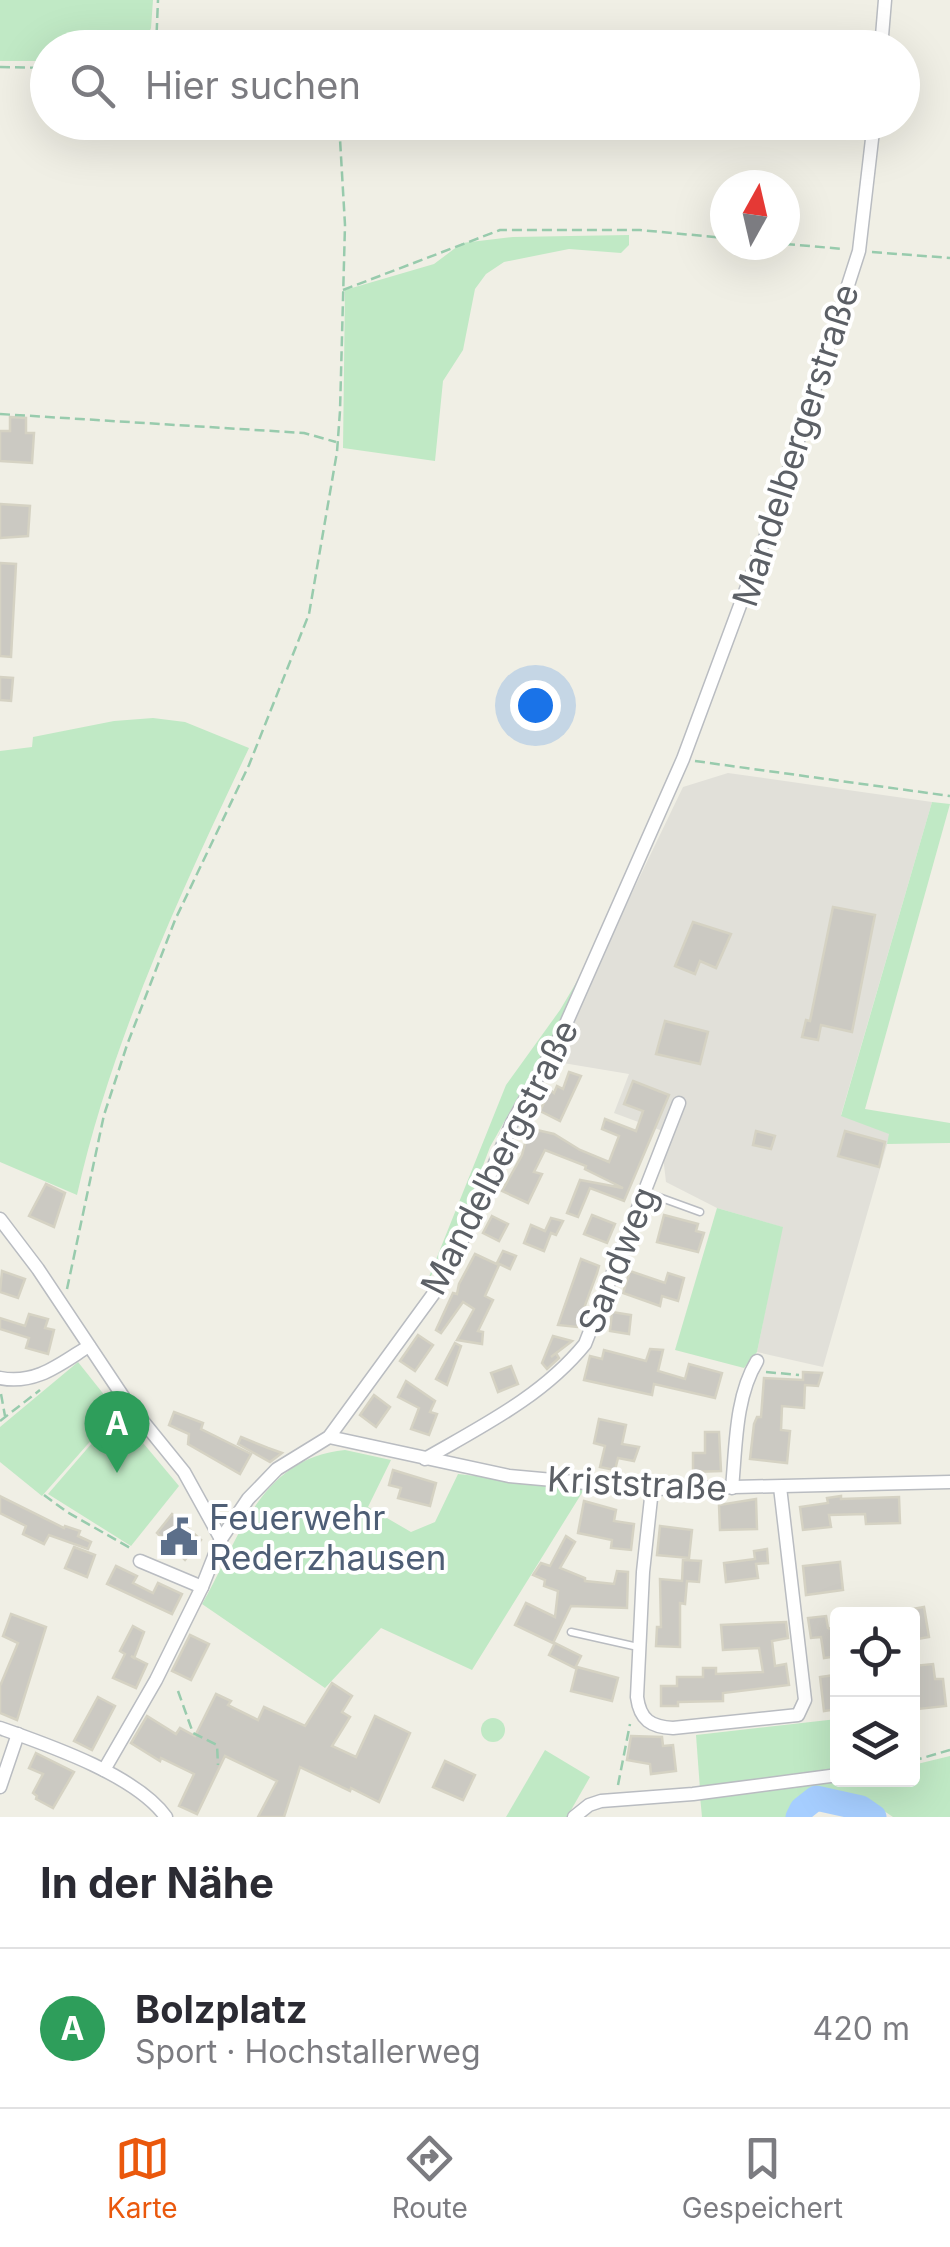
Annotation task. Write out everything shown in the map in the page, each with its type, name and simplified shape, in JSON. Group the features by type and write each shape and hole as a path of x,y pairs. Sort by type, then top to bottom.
{"street":[{"path":"883,30 886,0"},
{"name":"Mandelbergerstraße","path":"683,760 778,503 859,250 872,140"},
{"name":"Mandelbergstraße","path":"104,1770 156,1680 222,1539 248,1499 277,1470 328,1437 437,1289 512,1123 561,1035 683,760"},
{"name":"Sandweg","path":"425,1460 524,1401 562,1372 584,1344 679,1103"},
{"path":"0,1219 124,1398 184,1472 222,1539"},
{"path":"0,1378 17,1382 39,1377 89,1346"},
{"path":"732,1488 739,1414 754,1366"},
{"name":"Kriststraße","path":"328,1437 509,1476 652,1489 950,1482"},
{"path":"652,1489 638,1646 639,1710 657,1728 674,1728 798,1715 805,1700 780,1488"},
{"path":"140,1560 202,1587"},
{"path":"0,1728 104,1770 160,1808 166,1817"},
{"path":"0,1787 18,1734"},
{"path":"574,1817 589,1804 830,1776"}],"lane":[{"path":"644,1191 700,1212"},
{"path":"572,1632 638,1646"}],"path":[{"path":"157,30 158,0"},
{"path":"0,67 30,68"},
{"path":"61,1304 69,1284 104,1116 128,1045 175,920 249,764 309,614 338,442 344,225 339,140"},
{"path":"343,290 500,230 640,230 710,237"},
{"path":"0,414 304,433 338,442"},
{"path":"683,760 950,796"},
{"path":"754,1366 799,1375"},
{"path":"0,1388 5,1416"},
{"path":"44,1495 136,1551 140,1560"},
{"path":"178,1691 193,1733 216,1745 218,1765"},
{"path":"615,1800 629,1726 639,1710"},
{"path":"920,1759 950,1750"}],"shaded area":[{"path":"728,773 932,802 841,1115 890,1134 823,1367 757,1352 782,1227 717,1208 666,1182 660,1130 614,1113 629,1074 551,1061 683,787"}],"green space":[{"path":"0,0 153,0 150,30 30,30 30,61 0,61"},
{"path":"629,235 629,245 621,253 569,249 504,262 486,274 475,289 463,350 443,381 435,461 343,448 345,290 434,264 462,243 513,237"},
{"path":"153,718 185,722 249,748 174,912 129,1023 77,1195 0,1162 0,751 32,747 33,737 114,721"},
{"path":"932,802 950,804 865,1109 950,1123 950,1143 887,1144 889,1134 841,1116"},
{"path":"586,966 557,1028 490,1147 456,1237 427,1282 506,1085"},
{"path":"717,1208 783,1227 757,1352 744,1368 675,1350"},
{"path":"78,1362 117,1411 42,1496 0,1462 0,1427"},
{"path":"118,1413 179,1486 131,1546 48,1494"},
{"path":"345,1450 391,1460 368,1507 411,1532 435,1522 458,1474 585,1488 472,1670 381,1628 325,1688 202,1604 240,1530 271,1486 291,1469 316,1456"},
{"path":"493,1718 505,1730 493,1742 481,1730"},
{"path":"830,1720 830,1772 700,1789 696,1735"},
{"path":"545,1750 590,1777 567,1817 506,1817"},
{"path":"950,1756 950,1817 893,1817 881,1809 820,1795 802,1802 794,1817 702,1817 700,1796 830,1780 830,1787 920,1787 920,1763"}],"building":[{"path":"10,417 26,418 26,433 34,433 32,463 0,461 0,431 10,431"},
{"path":"0,504 30,506 28,536 0,538"},
{"path":"0,563 16,564 11,657 0,656"},
{"path":"0,677 13,678 11,701 0,700"},
{"path":"833,907 875,915 852,1032 821,1025 818,1040 802,1037 806,1020 810,1021"},
{"path":"693,922 731,934 716,968 700,961 695,974 675,966"},
{"path":"665,1021 708,1032 700,1064 656,1054"},
{"path":"569,1072 581,1076 560,1121 540,1111 550,1090 554,1093 557,1086 563,1089"},
{"path":"633,1081 669,1095 624,1201 590,1188 578,1217 567,1213 580,1180 623,1188 585,1169 586,1166 545,1150 534,1172 542,1174 528,1203 502,1191 522,1155 528,1128 554,1134 609,1162 619,1136 602,1129 605,1119 636,1131 643,1111 624,1104"},
{"path":"756,1131 775,1136 771,1149 753,1145"},
{"path":"845,1131 885,1142 879,1167 838,1156"},
{"path":"46,1184 65,1193 54,1227 29,1216"},
{"path":"592,1215 615,1224 607,1243 584,1234"},
{"path":"664,1215 698,1224 696,1231 704,1233 698,1252 657,1242"},
{"path":"492,1216 508,1224 499,1241 483,1233"},
{"path":"551,1218 563,1221 556,1235 551,1233 544,1251 524,1243 531,1225 545,1231"},
{"path":"503,1251 516,1256 510,1269 497,1263"},
{"path":"475,1254 499,1265 485,1296 493,1300 478,1331 483,1332 482,1344 457,1340 474,1309 463,1302 441,1333 436,1330"},
{"path":"581,1259 599,1266 597,1273 577,1327 558,1325"},
{"path":"2,1271 25,1279 18,1298 0,1292"},
{"path":"630,1271 665,1283 668,1273 684,1278 678,1301 662,1296 660,1306 623,1293"},
{"path":"612,1312 631,1315 629,1334 610,1331"},
{"path":"29,1314 48,1319 45,1328 54,1330 48,1354 26,1348 29,1338 0,1329 0,1318 25,1326"},
{"path":"418,1335 433,1345 415,1371 400,1361"},
{"path":"553,1336 572,1341 556,1353 559,1358 547,1369 542,1363"},
{"path":"455,1343 461,1346 447,1385 436,1379"},
{"path":"650,1349 663,1350 658,1371 685,1379 689,1364 722,1373 715,1398 654,1384 652,1395 584,1380 590,1356 602,1359 604,1350 646,1361"},
{"path":"511,1366 518,1384 498,1392 491,1373"},
{"path":"803,1372 822,1373 818,1386 805,1385 804,1408 782,1406 781,1430 790,1431 787,1463 750,1459 754,1424 761,1417 764,1378 803,1380"},
{"path":"406,1381 435,1401 430,1412 437,1414 429,1435 411,1429 419,1408 398,1397"},
{"path":"374,1395 390,1407 376,1427 360,1415"},
{"path":"174,1412 203,1423 201,1429 251,1454 240,1474 188,1444 189,1434 169,1425"},
{"path":"599,1419 626,1425 622,1444 639,1447 634,1461 618,1458 615,1470 600,1467 605,1446 594,1443"},
{"path":"705,1432 719,1432 721,1471 693,1472 693,1453 705,1453"},
{"path":"241,1437 282,1453 270,1462 238,1444"},
{"path":"393,1470 436,1483 430,1506 398,1498 401,1488 389,1485"},
{"path":"0,1496 64,1528 80,1531 78,1536 91,1542 88,1549 49,1535 44,1544 23,1534 26,1526 0,1513"},
{"path":"899,1497 900,1523 866,1524 865,1514 829,1515 831,1527 803,1530 800,1507 828,1503 827,1498"},
{"path":"756,1499 757,1529 720,1530 719,1505"},
{"path":"584,1501 616,1510 614,1521 634,1524 631,1550 611,1548 612,1540 578,1533"},
{"name":"Feuerwehr Rederzhausen","path":"172,1514 201,1540 185,1560 157,1533"},
{"path":"660,1526 692,1530 689,1558 657,1555"},
{"path":"566,1536 575,1542 560,1568 585,1581 614,1584 617,1571 628,1572 627,1608 571,1606 553,1643 515,1625 526,1603 555,1617 558,1591 544,1586 545,1580 533,1575 541,1563 550,1566"},
{"path":"74,1547 95,1555 87,1577 65,1568"},
{"path":"767,1549 768,1563 756,1564 758,1578 726,1582 724,1563 755,1559 754,1551"},
{"path":"683,1560 701,1561 699,1582 687,1581 685,1604 680,1603 680,1647 656,1646 657,1627 661,1627 660,1579 682,1581"},
{"path":"840,1562 843,1590 806,1595 803,1566"},
{"path":"116,1566 137,1576 133,1583 153,1593 158,1583 182,1594 172,1614 107,1584"},
{"path":"924,1607 929,1637 920,1639 920,1608"},
{"path":"11,1614 46,1627 17,1720 0,1713 0,1686 18,1643 3,1636"},
{"path":"826,1616 830,1657 824,1658 821,1637 811,1638 808,1618"},
{"path":"786,1622 788,1638 772,1641 775,1666 786,1664 789,1685 723,1693 723,1701 661,1706 661,1686 677,1686 677,1677 703,1677 703,1668 716,1668 716,1674 763,1672 759,1648 723,1650 721,1625"},
{"path":"133,1626 144,1632 134,1658 147,1664 136,1688 113,1678 125,1654 120,1651"},
{"path":"190,1635 209,1644 191,1680 172,1671"},
{"path":"555,1643 581,1656 575,1668 549,1655"},
{"path":"933,1664 935,1679 943,1679 946,1706 920,1709 920,1665"},
{"path":"577,1667 618,1678 612,1701 571,1691"},
{"path":"830,1676 830,1710 824,1711 820,1677"},
{"path":"332,1683 352,1696 342,1712 350,1717 332,1746 356,1757 375,1716 410,1733 379,1802 300,1767 284,1817 258,1817 277,1781 225,1756 197,1814 179,1806 194,1774 161,1758 160,1761 131,1743 147,1716 176,1734 180,1728 195,1736 216,1694 231,1701 228,1705 258,1720 264,1707 305,1726"},
{"path":"98,1697 115,1706 92,1750 74,1741"},
{"path":"631,1736 662,1737 663,1746 673,1745 676,1771 651,1774 650,1764 627,1760"},
{"path":"36,1753 74,1772 53,1808 33,1793 43,1774 29,1768"},
{"path":"445,1761 475,1775 463,1800 433,1787"}],"waterway":[{"path":"798,1817 816,1798 861,1808 874,1817"}],"place":[{"name":"Bolzplatz","path":"117,1473"},
{"name":"Feuerwehr Rederzhausen","path":"179,1537"}]}
